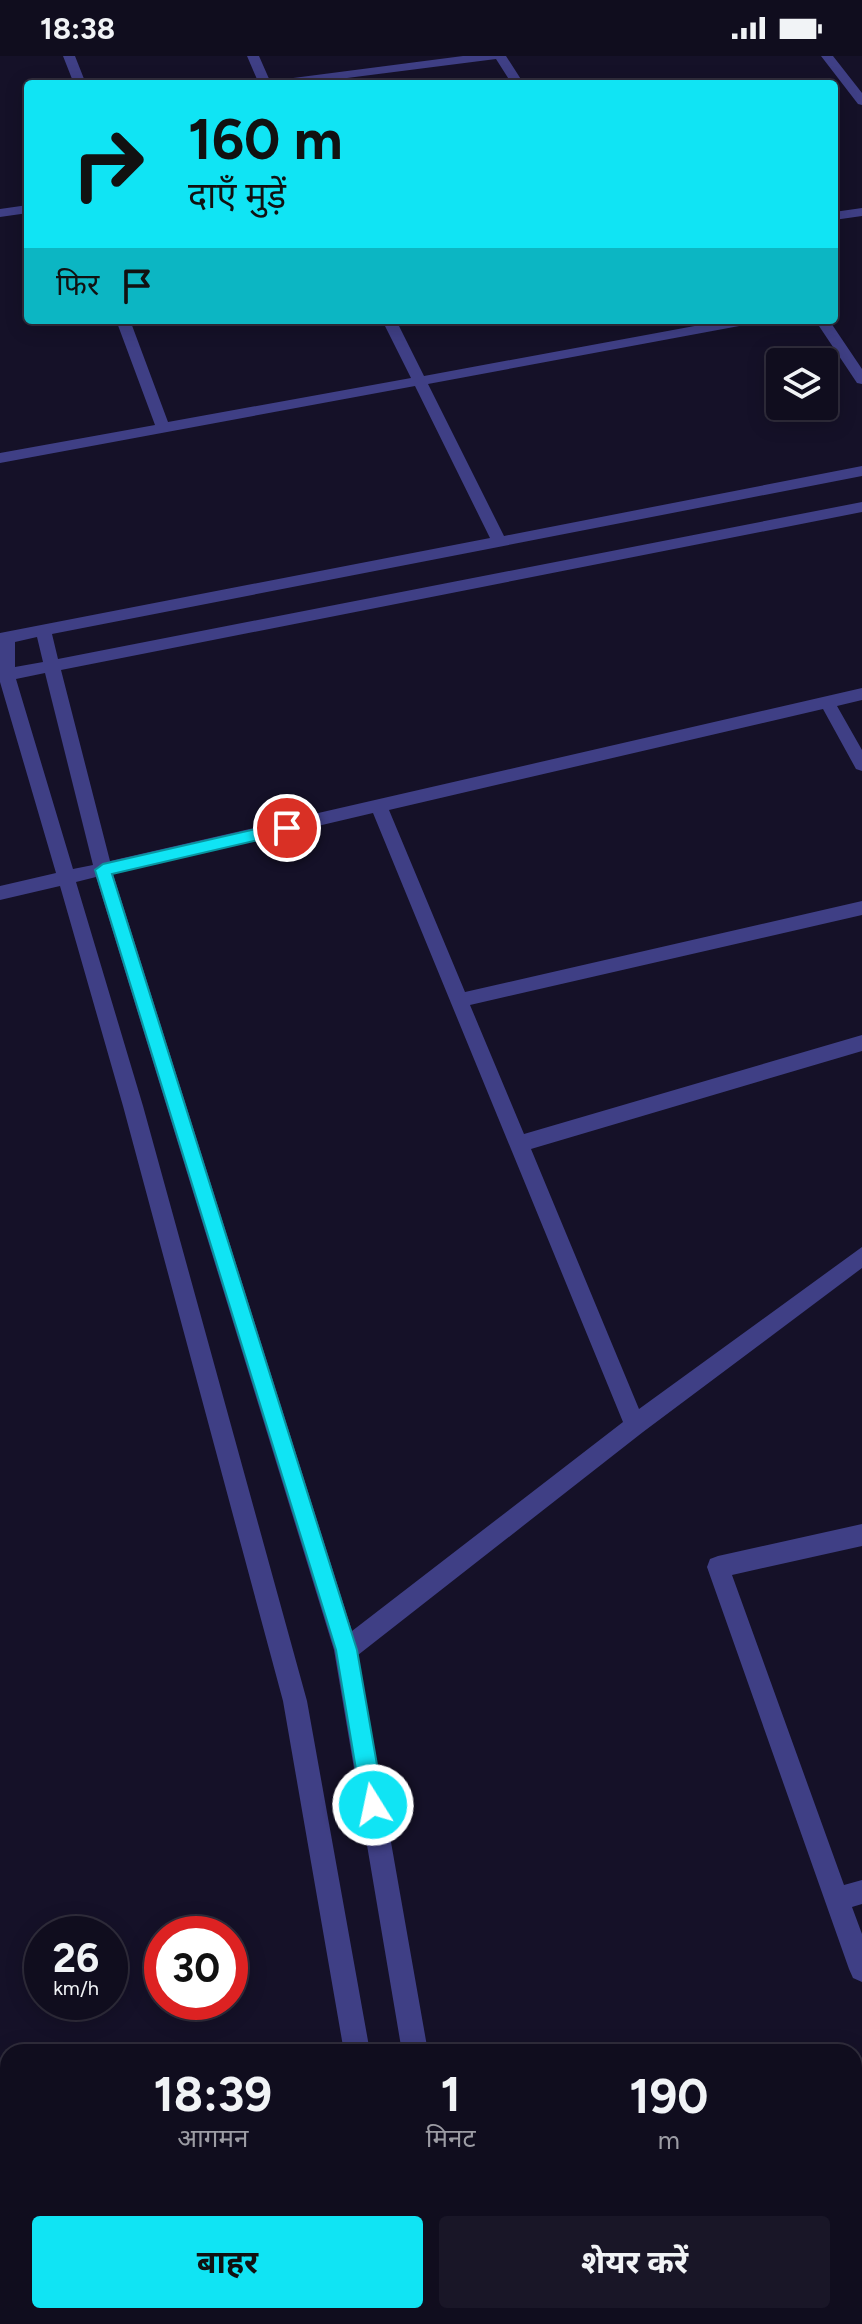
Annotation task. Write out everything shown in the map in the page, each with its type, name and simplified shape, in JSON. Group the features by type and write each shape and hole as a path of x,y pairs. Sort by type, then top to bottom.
{"street":[{"path":"69,56 78,80"},
{"path":"253,56 266,80"},
{"path":"300,80 492,56"},
{"path":"500,56 515,80"},
{"path":"827,56 862,101"},
{"path":"0,213 24,210"},
{"path":"838,215 862,212"},
{"path":"124,324 163,428"},
{"path":"391,324 499,542"},
{"path":"0,458 728,324"},
{"path":"825,324 862,380"},
{"path":"356,2044 295,1701 133,1106 3,675 3,639 862,471"},
{"path":"3,675 471,586 862,507"},
{"path":"43,631 103,870 346,1650 414,2044"},
{"path":"0,893 862,694"},
{"path":"827,702 862,765"},
{"path":"379,807 635,1425"},
{"path":"460,1000 862,908"},
{"path":"520,1144 862,1043"},
{"path":"346,1650 635,1425 862,1256"},
{"path":"862,1535 718,1567 862,1969"},
{"path":"837,1899 862,1892"}],"route":[{"path":"287,828 103,870 346,1650 373,1805"}]}
